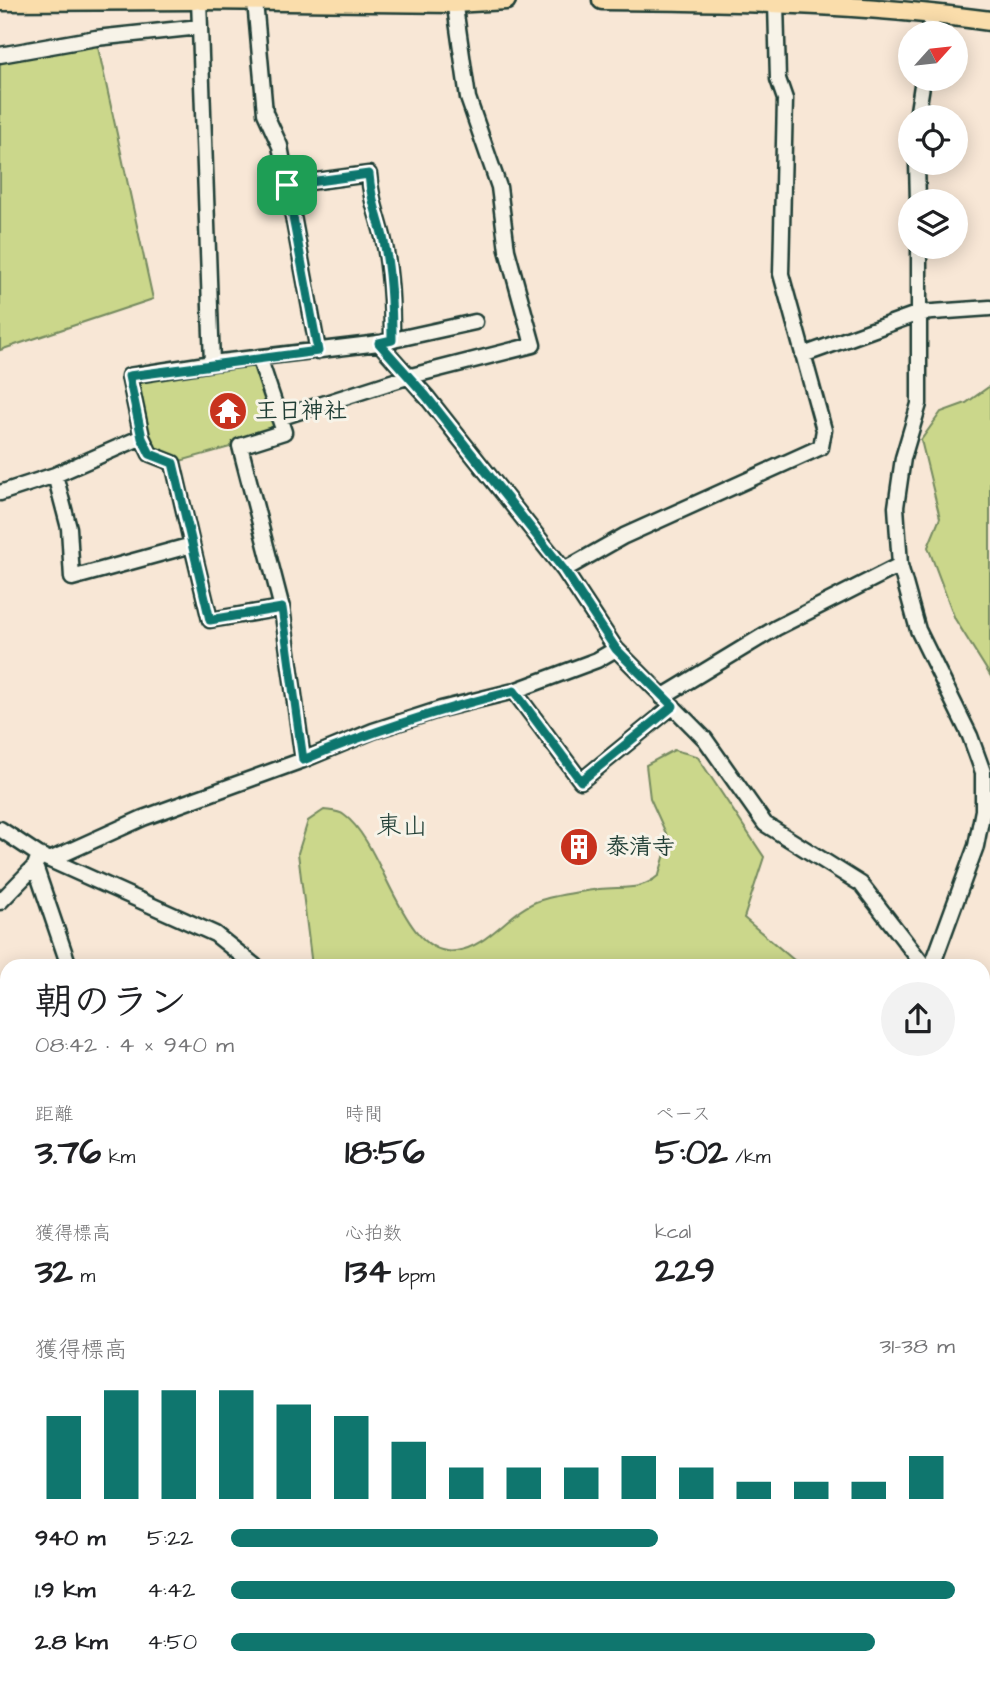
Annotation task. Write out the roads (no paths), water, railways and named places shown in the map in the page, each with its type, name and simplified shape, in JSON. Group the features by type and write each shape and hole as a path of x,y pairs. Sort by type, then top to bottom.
{"main road":[{"path":"0,1 194,0"},
{"path":"200,0 506,0"},
{"path":"602,0 814,2 990,21"}],"street":[{"path":"200,0 212,363"},
{"path":"255,1 265,113 280,146 318,351"},
{"path":"279,418 407,377 533,345 507,250 499,187 468,98 454,1"},
{"path":"564,570 624,536 821,447 824,430 781,274 785,99 779,79 776,3"},
{"path":"931,21 933,13"},
{"path":"0,55 96,38 200,27"},
{"path":"287,185 369,174 371,204 383,237 392,297 385,342 407,377 426,396 564,570 616,649 705,739 765,824 861,884 919,959"},
{"path":"919,259 919,404 904,458 896,507 900,565 918,630 950,700 970,736 983,772 983,810 976,846 935,959"},
{"path":"803,355 919,313 990,308"},
{"path":"282,608 210,620 173,463 150,454 142,438 129,376 385,342 475,322"},
{"path":"259,357 284,432 240,446 282,608 303,760"},
{"path":"0,493 55,475 142,438"},
{"path":"55,475 69,528 72,578 192,545"},
{"path":"514,691 581,781 667,701 776,628 900,565"},
{"path":"0,902 42,860 143,818 303,760 373,731 441,709 514,691 597,660 616,649"},
{"path":"0,829 42,860 215,934 247,959"},
{"path":"42,860 67,959"}],"place":[{"name":"王日神社","path":"228,411"},
{"name":"泰清寺","path":"579,847"}],"district":[{"name":"東山","path":"402,826"}]}
